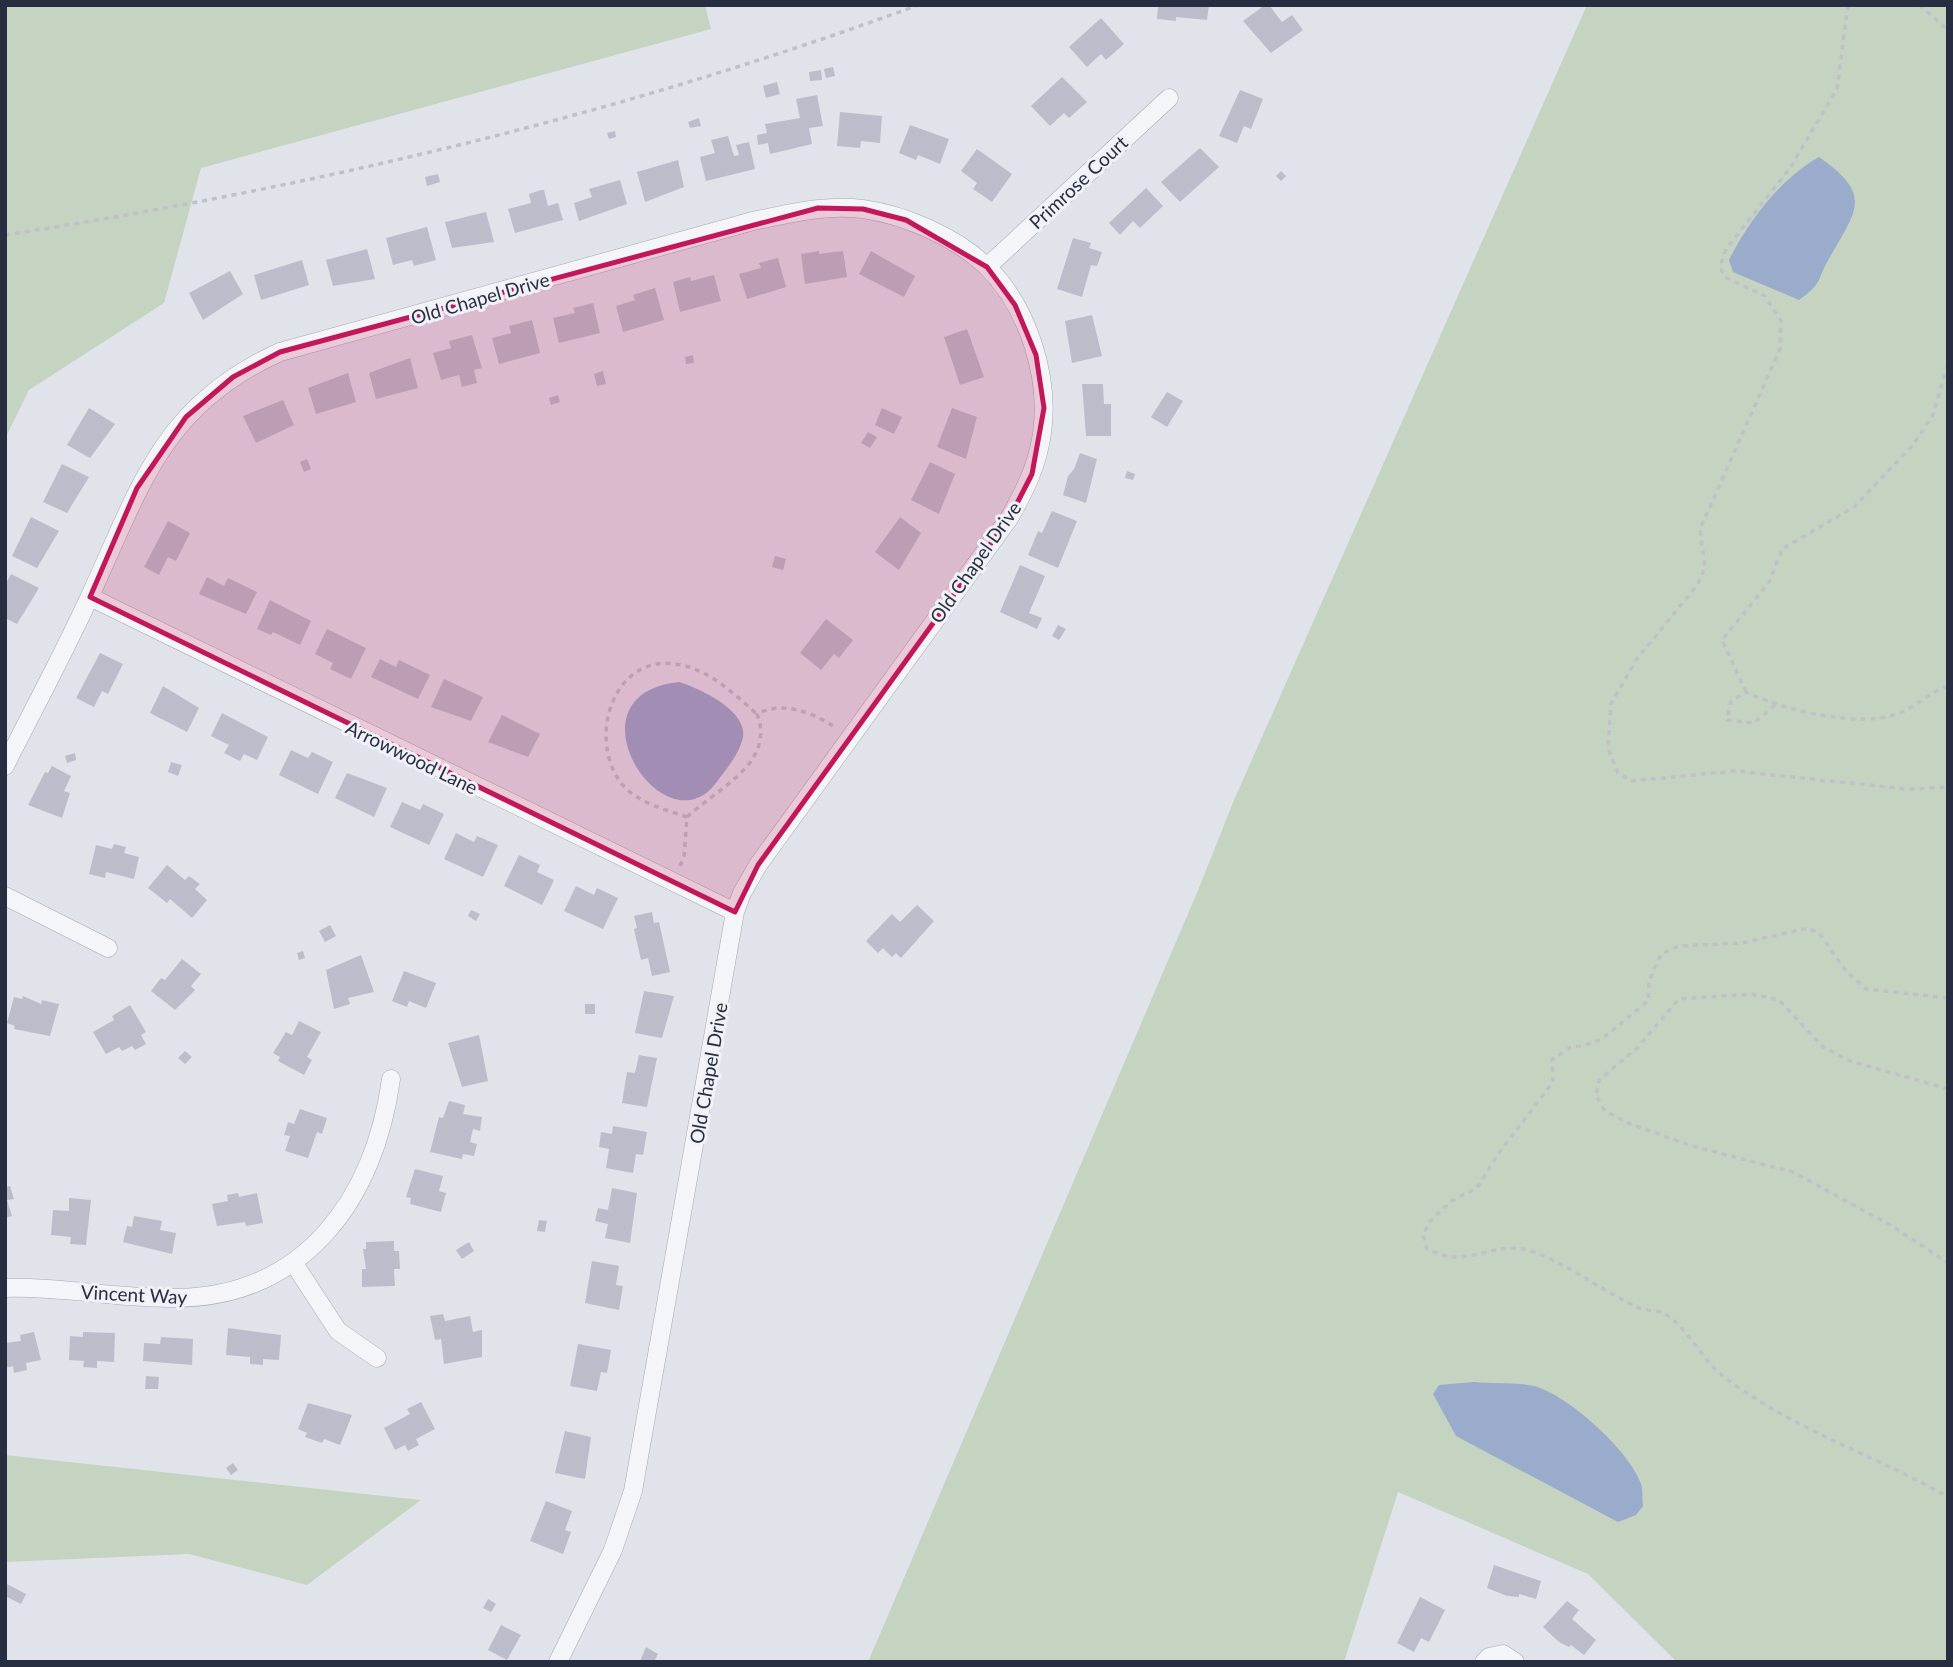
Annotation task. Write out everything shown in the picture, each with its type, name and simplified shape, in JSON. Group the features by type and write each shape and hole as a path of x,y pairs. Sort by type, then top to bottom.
{"street":[{"name":"Primrose Court","path":"987,267 1169,97"},
{"name":"Old Chapel Drive","path":"5,766 89,597 137,488 169,438 186,417 218,388 254,364 280,352 753,221 818,208 863,209 906,220 953,243 987,267 1015,305 1036,355 1044,408 1038,454 1032,474 1010,517 758,865 736,912 634,1491 613,1550 558,1662"},
{"name":"Arrowwood Lane","path":"89,597 736,912"},
{"path":"5,895 108,948"},
{"name":"Vincent Way","path":"5,1288 137,1298 200,1297 242,1286 293,1262 331,1226 367,1173 378,1147 391,1079"},
{"path":"293,1262 338,1331 377,1358"},
{"path":"1484,1662 1489,1657 1503,1654 1516,1662"}],"path":[{"path":"5,235 130,215 307,181 513,132 758,62 918,5"},
{"path":"1848,5 1837,89 1796,159 1726,250 1721,262 1725,276 1765,296 1782,321 1780,349 1700,529 1705,567 1668,624 1636,660 1611,704 1608,748 1618,773 1631,781 1735,771 1907,789 1948,787"},
{"path":"1919,5 1948,30"},
{"path":"1948,363 1933,415 1913,445 1854,507 1782,549 1770,581 1722,640 1746,692 1775,705 1796,710 1874,718 1900,713 1948,687"},
{"path":"672,882 684,856 687,817 728,787 752,758 762,727 757,713 704,672 679,664 640,668 631,673 618,690 608,712 606,734 610,756 622,783 653,807 687,817"},
{"path":"1746,692 1731,701 1727,720 1754,723 1775,705"},
{"path":"757,713 768,708 792,709 826,721 850,737"},
{"path":"1948,998 1866,989 1845,970 1820,934 1808,929 1742,943 1679,946 1661,954 1650,981 1648,1001 1602,1039 1571,1047 1552,1060 1553,1082 1498,1154 1477,1188 1450,1202 1430,1220 1423,1234 1427,1249 1450,1257 1476,1255 1501,1247 1528,1250 1570,1268 1641,1309 1664,1313 1702,1350 1721,1375 1846,1447 1902,1471 1948,1496"},
{"path":"1948,1088 1850,1061 1822,1048 1779,1000 1752,994 1679,999 1638,1047 1599,1080 1596,1095 1605,1111 1628,1123 1692,1146 1793,1172 1892,1226 1948,1263"}],"highlighted area":[{"path":"818,208 863,209 906,220 987,267 1015,305 1036,355 1044,408 1032,474 1010,517 758,865 735,912 90,597 137,488 186,417 233,377 280,352"}],"green space":[{"path":"5,5 705,5 711,29 201,168 164,303 29,390 5,439"},
{"path":"1587,5 1948,5 1948,1662 1677,1662 1588,1574 1398,1492 1344,1662 868,1662 1199,888 1234,800"},
{"path":"5,1455 421,1500 307,1585 189,1554 5,1562"}],"water":[{"path":"1819,157 1847,182 1855,203 1853,214 1819,280 1799,300 1733,272 1729,260 1767,202 1792,177"},
{"path":"679,682 720,702 738,718 743,727 741,744 732,762 716,783 695,799 672,798 651,785 634,763 626,737 628,713 645,693"},
{"path":"1474,1382 1534,1386 1564,1400 1596,1426 1624,1456 1642,1486 1643,1506 1636,1515 1618,1522 1456,1436 1433,1394 1439,1385"}],"building":[{"path":"1158,5 1209,5 1207,20 1176,17 1176,21 1157,19"},
{"path":"1269,5 1282,22 1292,15 1303,30 1271,53 1243,21"},
{"path":"1101,18 1124,44 1106,60 1101,54 1087,67 1069,47"},
{"path":"833,67 835,76 826,78 824,69"},
{"path":"821,70 822,80 810,81 809,72"},
{"path":"1062,77 1087,102 1069,118 1064,113 1050,126 1031,106"},
{"path":"777,82 780,94 766,98 763,86"},
{"path":"1240,90 1263,99 1251,129 1244,126 1237,143 1219,136"},
{"path":"817,95 823,126 809,128 812,144 770,154 768,143 758,145 757,135 767,133 765,124 800,118 796,99"},
{"path":"840,112 882,116 880,143 861,141 860,148 837,146"},
{"path":"699,118 701,126 690,128 688,122"},
{"path":"910,125 949,139 940,164 918,155 916,160 899,153"},
{"path":"615,131 616,137 609,139 607,133"},
{"path":"728,136 734,156 739,155 736,145 749,142 755,169 706,181 700,157 715,153 711,140"},
{"path":"1200,148 1219,167 1180,202 1161,182"},
{"path":"977,149 1012,174 992,202 973,189 977,183 961,171"},
{"path":"678,160 684,187 645,202 637,172"},
{"path":"1281,171 1286,176 1281,181 1276,176"},
{"path":"438,174 440,182 427,186 425,177"},
{"path":"620,180 627,204 579,221 574,203 592,197 589,189"},
{"path":"1146,188 1163,206 1140,228 1133,221 1120,235 1109,223"},
{"path":"544,190 548,206 558,203 563,220 515,233 508,209 531,203 529,194"},
{"path":"486,212 494,242 452,248 445,222"},
{"path":"427,227 436,260 414,266 412,260 393,265 386,238"},
{"path":"1073,238 1091,243 1089,248 1102,252 1097,266 1091,265 1082,297 1057,289"},
{"path":"367,249 375,279 333,286 326,260"},
{"path":"819,251 819,254 843,251 847,277 805,284 801,254"},
{"path":"871,251 915,276 904,297 859,274"},
{"path":"778,258 786,287 747,299 739,274 761,268 759,263"},
{"path":"302,260 309,285 261,300 254,275"},
{"path":"230,271 243,294 203,320 189,293"},
{"path":"714,275 721,301 680,312 673,282"},
{"path":"655,288 664,320 623,332 616,306 635,300 633,295"},
{"path":"593,303 600,333 559,343 553,318 575,313 573,308"},
{"path":"1092,315 1102,356 1072,363 1065,321"},
{"path":"532,320 540,353 499,364 492,338 511,333 509,326"},
{"path":"967,329 984,377 960,385 944,337"},
{"path":"472,335 482,368 474,370 477,383 462,387 459,375 441,380 433,353 451,348 449,341"},
{"path":"693,355 694,363 686,364 685,357"},
{"path":"410,358 418,388 376,399 369,373"},
{"path":"603,371 606,384 597,386 594,374"},
{"path":"348,373 356,402 316,414 308,388"},
{"path":"1082,384 1103,384 1104,404 1111,404 1111,436 1086,436"},
{"path":"1167,392 1183,401 1167,427 1151,417"},
{"path":"558,395 560,402 551,405 549,398"},
{"path":"283,400 294,425 256,443 243,416"},
{"path":"89,408 115,424 90,458 67,445"},
{"path":"882,408 902,417 894,434 875,425"},
{"path":"952,408 977,417 966,459 937,447"},
{"path":"868,432 877,437 870,448 861,443"},
{"path":"1080,453 1097,459 1086,503 1063,495 1068,476"},
{"path":"307,459 311,469 304,472 300,462"},
{"path":"930,462 955,474 939,514 911,500"},
{"path":"62,464 89,477 67,513 43,502"},
{"path":"1127,471 1135,474 1133,480 1125,478"},
{"path":"1052,511 1077,521 1058,568 1028,555 1038,531 1042,533"},
{"path":"31,517 59,531 37,568 12,556"},
{"path":"900,517 921,533 899,570 875,552"},
{"path":"168,521 190,533 176,561 168,557 159,575 144,567"},
{"path":"775,556 786,559 783,570 772,567"},
{"path":"1020,565 1045,576 1029,613 1042,618 1037,629 1000,612"},
{"path":"11,574 39,588 17,624 5,618 5,585"},
{"path":"207,577 224,586 228,578 257,592 246,614 199,594"},
{"path":"270,600 311,621 300,645 273,632 271,635 257,629"},
{"path":"826,619 853,640 839,658 834,654 821,670 800,653"},
{"path":"1058,625 1066,629 1059,640 1052,636"},
{"path":"327,629 366,648 351,679 330,669 333,663 315,654"},
{"path":"100,653 123,664 108,694 102,691 94,707 76,698"},
{"path":"380,659 396,667 399,660 430,675 418,699 371,677"},
{"path":"444,679 483,697 471,721 431,707"},
{"path":"163,686 199,708 187,732 150,713"},
{"path":"222,713 268,737 257,760 244,754 240,761 224,753 229,745 211,736"},
{"path":"502,715 540,734 528,757 488,742"},
{"path":"291,750 308,758 312,752 333,762 318,794 279,775"},
{"path":"75,753 76,760 67,763 65,756"},
{"path":"171,762 182,765 178,776 168,772"},
{"path":"52,766 71,776 64,791 70,793 62,818 28,805 45,772 48,773"},
{"path":"347,773 387,788 374,817 335,798"},
{"path":"402,802 420,810 423,804 444,814 429,845 390,827"},
{"path":"456,833 474,842 477,836 498,845 483,877 444,859"},
{"path":"114,844 126,847 124,853 139,857 134,879 106,872 105,878 89,874 96,845 112,849"},
{"path":"519,855 540,865 537,872 554,880 542,905 504,886"},
{"path":"167,865 185,880 189,876 200,884 195,889 207,900 192,918 170,899 167,903 148,888"},
{"path":"576,886 594,895 597,888 618,898 603,929 564,911"},
{"path":"917,905 934,921 901,958 896,953 892,957 883,948 878,953 866,941 892,914 900,922"},
{"path":"471,910 480,914 476,921 468,916"},
{"path":"652,912 654,923 659,922 670,972 652,976 648,958 641,960 634,916"},
{"path":"330,925 336,936 325,942 319,931"},
{"path":"303,951 305,958 299,960 297,953"},
{"path":"361,955 374,992 348,998 350,1004 334,1009 326,970"},
{"path":"182,959 201,974 191,986 195,990 175,1010 151,991 161,978 165,980"},
{"path":"404,971 436,983 426,1008 409,1001 407,1007 392,1001"},
{"path":"644,991 674,996 662,1038 635,1033"},
{"path":"23,996 41,1004 42,1000 59,1004 50,1036 14,1029 15,1026 7,1023 14,997 22,999"},
{"path":"585,1004 595,1004 595,1014 585,1014"},
{"path":"130,1005 146,1032 141,1035 146,1044 135,1050 132,1046 122,1051 119,1047 106,1054 93,1032 114,1020 112,1016"},
{"path":"299,1021 321,1032 307,1057 312,1060 304,1075 278,1061 280,1057 273,1053 286,1032 292,1035"},
{"path":"479,1035 488,1081 462,1087 448,1043"},
{"path":"185,1051 192,1057 185,1064 178,1058"},
{"path":"639,1055 657,1058 647,1107 622,1103 627,1072 635,1073"},
{"path":"449,1101 465,1105 463,1114 482,1117 480,1131 473,1129 470,1142 477,1144 474,1156 463,1154 462,1159 430,1152 439,1117 443,1118"},
{"path":"300,1109 327,1118 322,1134 317,1132 308,1158 285,1151 290,1136 284,1135 288,1122 294,1124"},
{"path":"613,1126 647,1132 643,1155 636,1154 633,1173 606,1168 609,1149 599,1147 601,1132 612,1134"},
{"path":"415,1169 443,1176 439,1191 446,1193 441,1212 410,1204 411,1198 406,1197"},
{"path":"10,1186 14,1199 7,1200 12,1216 5,1218 5,1187"},
{"path":"612,1188 637,1193 630,1243 605,1238 608,1224 595,1221 598,1208 608,1210"},
{"path":"238,1193 239,1197 257,1193 263,1223 246,1226 245,1222 217,1226 212,1204 228,1201 227,1195"},
{"path":"69,1198 91,1200 86,1245 70,1244 71,1237 51,1235 53,1210 69,1211"},
{"path":"134,1216 162,1221 160,1230 176,1233 172,1254 123,1242 127,1226 132,1227"},
{"path":"539,1220 547,1221 545,1232 537,1231"},
{"path":"394,1241 394,1251 399,1251 400,1269 394,1269 395,1286 362,1287 362,1269 366,1269 363,1249 366,1249 366,1242"},
{"path":"469,1242 474,1251 462,1259 456,1250"},
{"path":"592,1261 619,1266 616,1285 623,1286 619,1310 585,1303"},
{"path":"443,1314 445,1321 470,1316 473,1332 482,1330 482,1357 444,1364 441,1339 435,1340 430,1316"},
{"path":"228,1328 281,1335 279,1360 263,1359 263,1365 250,1364 250,1357 226,1355"},
{"path":"34,1332 41,1360 26,1363 27,1370 14,1373 13,1366 5,1368 5,1343 21,1341 20,1335"},
{"path":"83,1332 115,1333 114,1362 97,1361 97,1368 83,1367 84,1361 69,1360 70,1336 83,1337"},
{"path":"161,1337 193,1339 192,1365 143,1361 144,1343 160,1344"},
{"path":"578,1344 611,1350 607,1373 601,1372 597,1391 570,1386"},
{"path":"146,1376 159,1377 158,1389 145,1389"},
{"path":"421,1402 435,1429 416,1439 419,1445 408,1451 405,1445 395,1450 384,1428 410,1414 407,1409"},
{"path":"308,1403 352,1415 340,1445 324,1439 322,1443 305,1437 307,1433 298,1429"},
{"path":"565,1431 591,1437 585,1479 555,1473"},
{"path":"233,1463 238,1470 231,1475 226,1468"},
{"path":"546,1501 572,1511 565,1530 571,1532 563,1554 530,1541"},
{"path":"1494,1565 1541,1581 1536,1599 1519,1594 1519,1597 1507,1596 1487,1588"},
{"path":"5,1583 26,1594 21,1604 5,1596"},
{"path":"1420,1597 1445,1610 1429,1642 1421,1638 1414,1652 1397,1643"},
{"path":"488,1599 496,1604 491,1612 483,1608"},
{"path":"1567,1601 1579,1610 1572,1619 1596,1640 1584,1655 1571,1645 1569,1647 1559,1642 1543,1627"},
{"path":"501,1625 521,1635 507,1660 488,1650"},
{"path":"646,1647 658,1654 654,1662 640,1661"}]}
